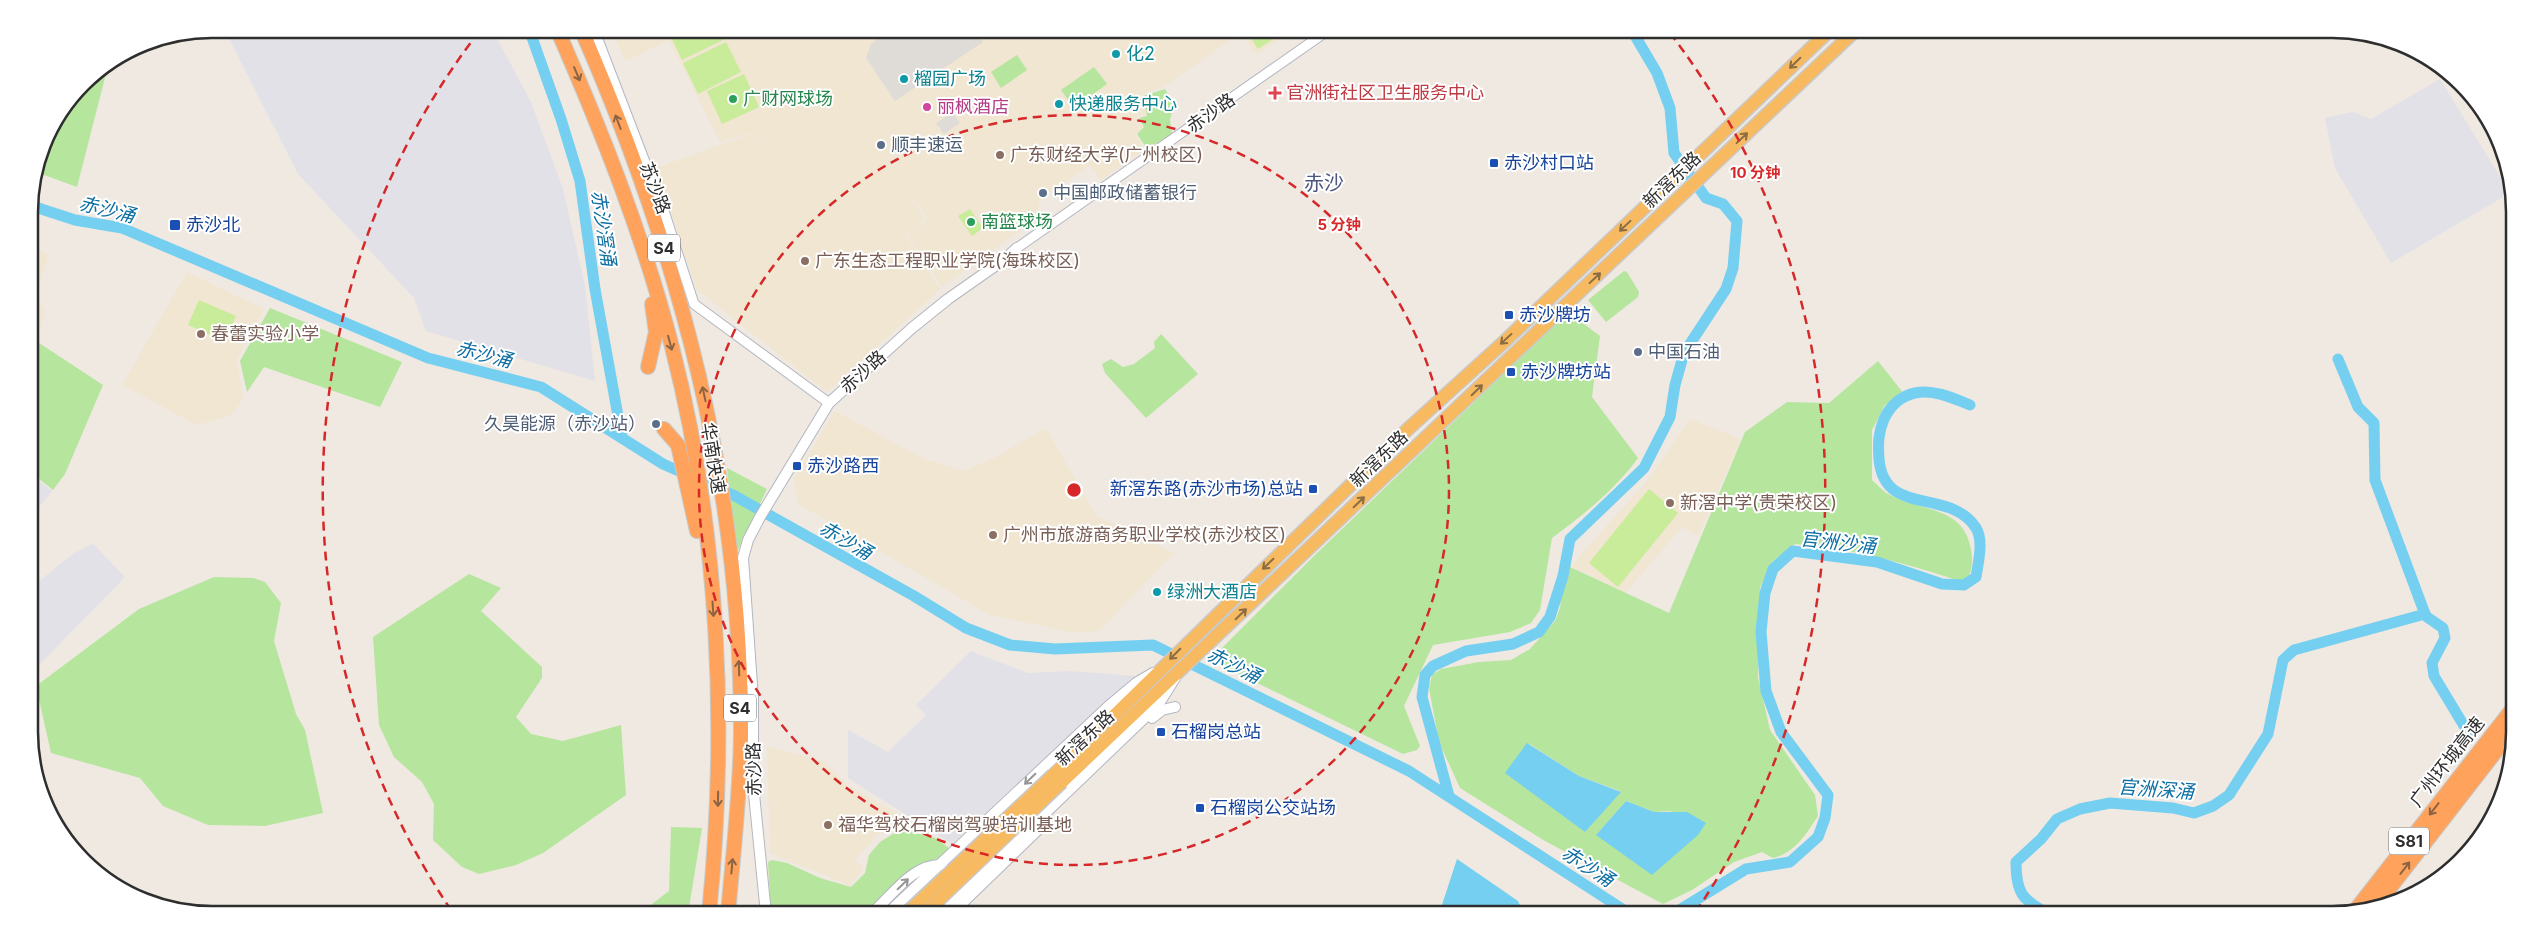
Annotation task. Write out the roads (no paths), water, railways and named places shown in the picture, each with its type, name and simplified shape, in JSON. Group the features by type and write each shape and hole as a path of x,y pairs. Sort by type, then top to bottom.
{"highway":[{"name":"华南快速","path":"562,38 603,140 640,244 671,345 687,415 689,463 711,585 719,750 718,814 710,906"},
{"name":"华南快速","path":"585,38 640,178 666,254 700,373 720,476 735,603 741,738 729,906"},
{"name":"新滘东路","path":"932,906 1058,779 1190,639 1455,384 1504,341 1822,38"},
{"name":"新滘东路","path":"915,906 1176,676 1847,38"},
{"path":"640,244 656,332 648,367"},
{"path":"664,429 677,442 689,463"},
{"path":"2470,774 2506,714"},
{"name":"广州环城高速","path":"2381,898 2470,774 2506,719"},
{"path":"2470,774 2505,744"},
{"name":"广州环城高速","path":"2362,903 2470,774"}],"main road":[{"name":"赤沙路","path":"765,906 753,784 753,699 743,558 748,540 778,486 792,468 827,401 948,299 1005,260 1017,248"},
{"path":"896,906 1111,704 1136,683 1160,669"},
{"path":"948,906 980,881 989,867 1166,696 1176,676"},
{"path":"958,906 980,881 1156,714 1168,707 1175,708 1166,696"},
{"path":"961,845 958,858 962,867 975,871 989,867"},
{"path":"880,906 920,870 933,864 941,864 980,881"},
{"path":"923,881 935,874 946,874 954,883 953,901"}],"street":[{"name":"苏沙路","path":"597,38 665,214 694,304 827,401"},
{"name":"赤沙路","path":"1017,248 1317,38"}],"water":[{"path":"1527,743 1579,776 1621,792 1585,832 1505,773"},
{"path":"1626,801 1654,812 1687,812 1706,823 1698,835 1652,875 1596,835"},
{"path":"1457,859 1518,901 1520,905 1442,905"}],"waterway":[{"name":"赤沙滘涌","path":"532,38 561,119 580,181 595,289 622,438"},
{"path":"1449,796 1422,697 1425,675 1433,666 1466,651 1513,644 1539,632 1550,617 1563,576 1570,539 1644,468 1670,417 1675,385 1684,353 1726,289 1733,268 1737,221 1723,204 1706,198 1674,153 1670,108 1657,73 1636,38"},
{"name":"赤沙涌","path":"38,208 75,220 122,228 428,358 541,387 663,464 735,496 914,596 966,628 1010,645 1055,649 1153,645 1409,771 1617,905"},
{"path":"2338,359 2358,407 2374,423 2375,480 2425,614 2443,628 2445,638 2432,663 2434,676 2469,734"},
{"name":"官洲沙涌","path":"1687,905 1746,869 1790,862 1818,837 1825,818 1828,795 1781,732 1766,691 1761,632 1765,593 1773,569 1793,551 1877,562 1942,584 1964,585 1976,577 1980,546 1980,539 1976,528 1965,516 1951,508 1905,496 1893,489 1884,477 1879,459 1880,434 1884,419 1889,410 1905,396 1929,392 1970,405"},
{"name":"官洲深涌","path":"2034,905 2027,900 2019,888 2016,862 2041,839 2057,819 2080,809 2110,803 2173,808 2194,813 2213,806 2229,795 2268,734 2283,660 2294,650 2425,614"}],"place":[{"name":"化2","path":"1116,54"},
{"name":"榴园广场","path":"904,79"},
{"name":"官洲街社区卫生服务中心","path":"1275,93"},
{"name":"广财网球场","path":"733,99"},
{"name":"快递服务中心","path":"1059,104"},
{"name":"丽枫酒店","path":"927,107"},
{"name":"顺丰速运","path":"881,145"},
{"name":"广东财经大学(广州校区)","path":"1000,155"},
{"name":"赤沙村口站","path":"1494,163"},
{"name":"中国邮政储蓄银行","path":"1043,193"},
{"name":"南篮球场","path":"971,222"},
{"name":"赤沙北","path":"175,225"},
{"name":"广东生态工程职业学院(海珠校区)","path":"805,261"},
{"name":"赤沙牌坊","path":"1509,315"},
{"name":"春蕾实验小学","path":"201,334"},
{"name":"中国石油","path":"1638,352"},
{"name":"赤沙牌坊站","path":"1511,372"},
{"name":"久昊能源（赤沙站）","path":"656,424"},
{"name":"赤沙路西","path":"797,466"},
{"name":"新滘东路(赤沙市场)总站","path":"1313,489"},
{"name":"新滘中学(贵荣校区)","path":"1670,503"},
{"name":"广州市旅游商务职业学校(赤沙校区)","path":"993,535"},
{"name":"绿洲大酒店","path":"1157,592"},
{"name":"石榴岗总站","path":"1161,732"},
{"name":"石榴岗公交站场","path":"1200,808"},
{"name":"福华驾校石榴岗驾驶培训基地","path":"828,825"}],"district":[{"name":"赤沙","path":"1324,183"}]}
